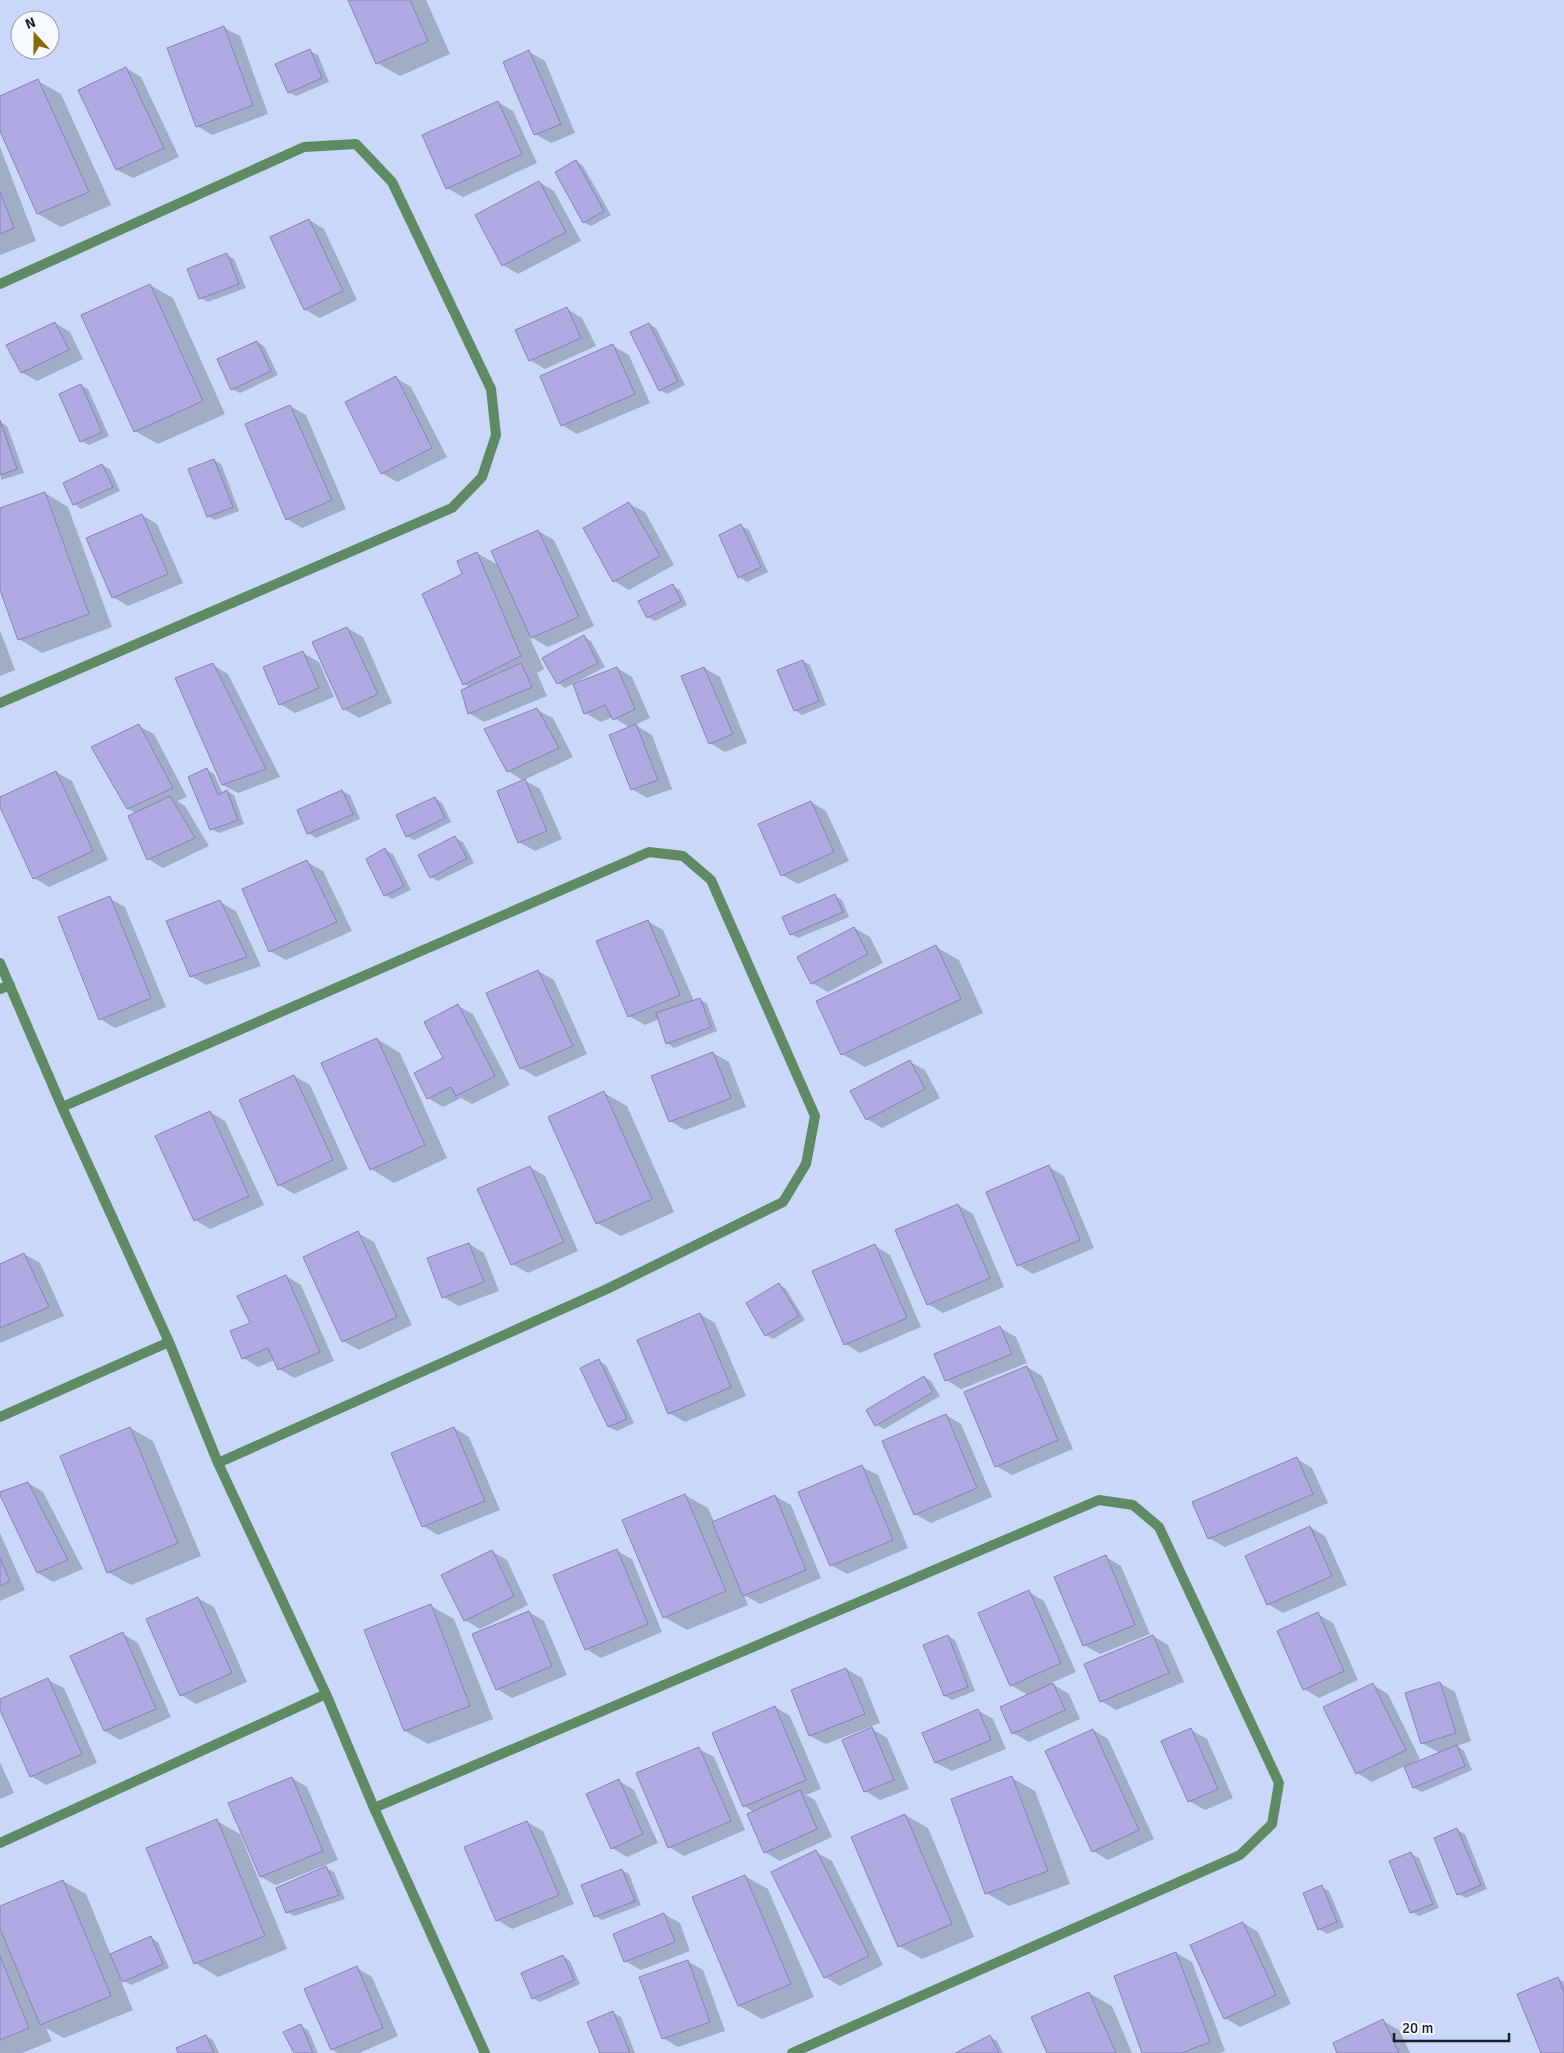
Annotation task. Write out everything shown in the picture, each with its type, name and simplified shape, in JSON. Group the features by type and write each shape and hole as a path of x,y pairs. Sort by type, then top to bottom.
{"street":[{"path":"0,284 304,147 356,144 392,182 491,388 496,435 482,477 452,508 0,704"},
{"path":"62,1107 649,852 683,856 711,880 815,1116 806,1164 783,1202 607,1289 218,1463"},
{"path":"0,963 5,987 169,1342 218,1463 326,1694 374,1808 485,2053"},
{"path":"0,1417 169,1342"},
{"path":"374,1808 1099,1500 1133,1505 1159,1527 1279,1783 1272,1824 1240,1855 792,2053"},
{"path":"0,1843 326,1694"}],"building":[{"path":"348,0 410,0 428,41 376,64"},
{"path":"224,26 253,105 196,127 167,48"},
{"path":"310,49 322,78 288,93 275,64"},
{"path":"529,50 561,124 534,135 503,62"},
{"path":"126,67 164,148 116,170 78,90"},
{"path":"38,79 89,192 37,214 0,131 0,96"},
{"path":"498,101 522,154 446,189 422,135"},
{"path":"576,160 604,211 583,223 555,172"},
{"path":"539,181 566,232 502,266 475,215"},
{"path":"0,192 14,228 0,234"},
{"path":"309,219 343,291 304,310 270,237"},
{"path":"227,253 239,284 199,299 187,269"},
{"path":"150,284 203,401 134,432 81,315"},
{"path":"567,307 581,338 529,361 515,330"},
{"path":"55,322 69,350 21,373 6,345"},
{"path":"649,323 678,381 659,391 630,332"},
{"path":"257,341 271,371 231,390 217,359"},
{"path":"613,344 635,394 561,426 540,376"},
{"path":"396,376 432,448 381,474 345,402"},
{"path":"81,384 102,432 80,442 59,394"},
{"path":"290,405 332,500 286,520 245,424"},
{"path":"0,420 17,469 0,475"},
{"path":"214,459 233,507 207,517 188,469"},
{"path":"102,464 113,487 73,505 63,483"},
{"path":"45,492 89,614 18,640 0,590 0,508"},
{"path":"629,502 660,556 613,582 583,528"},
{"path":"142,514 168,574 112,598 86,538"},
{"path":"741,524 761,567 738,578 719,535"},
{"path":"538,530 579,617 531,638 491,551"},
{"path":"477,552 521,656 463,685 422,594 462,574 457,561"},
{"path":"673,584 681,601 647,618 638,601"},
{"path":"347,627 378,694 343,710 312,642"},
{"path":"584,635 598,663 557,684 542,658"},
{"path":"303,651 319,688 279,705 263,667"},
{"path":"803,660 819,701 794,711 777,670"},
{"path":"213,663 266,769 222,785 175,678"},
{"path":"521,663 532,687 468,714 461,690"},
{"path":"617,667 635,709 613,720 605,705 584,714 573,684"},
{"path":"704,667 733,734 709,744 681,676"},
{"path":"537,708 559,748 507,772 484,729"},
{"path":"139,724 173,788 127,809 91,747"},
{"path":"636,724 658,780 631,790 609,735"},
{"path":"207,768 218,795 227,790 238,820 210,830 188,777"},
{"path":"56,771 93,851 33,879 0,807 0,797"},
{"path":"525,779 547,831 518,843 497,791"},
{"path":"342,790 353,814 307,834 297,810"},
{"path":"170,796 195,838 147,860 128,816"},
{"path":"435,797 445,818 406,837 396,815"},
{"path":"811,801 834,852 781,876 758,824"},
{"path":"455,836 467,858 430,878 418,855"},
{"path":"385,848 404,886 384,896 366,859"},
{"path":"307,860 337,922 269,952 242,889"},
{"path":"835,894 843,912 790,935 782,917"},
{"path":"110,896 151,998 99,1020 58,917"},
{"path":"220,900 247,957 190,977 166,921"},
{"path":"648,920 680,995 628,1017 596,941"},
{"path":"854,927 868,954 811,984 797,957"},
{"path":"936,945 961,999 841,1055 816,1001"},
{"path":"538,970 573,1046 520,1069 486,993"},
{"path":"700,998 711,1027 666,1044 656,1013"},
{"path":"458,1004 495,1076 456,1096 451,1087 427,1099 414,1073 443,1058 424,1022"},
{"path":"377,1038 425,1145 370,1170 321,1063"},
{"path":"713,1052 731,1098 669,1122 651,1076"},
{"path":"910,1060 925,1089 866,1120 850,1091"},
{"path":"294,1075 333,1160 278,1186 239,1100"},
{"path":"604,1091 652,1199 596,1224 548,1117"},
{"path":"210,1111 249,1196 194,1221 155,1136"},
{"path":"1049,1165 1080,1240 1017,1266 986,1192"},
{"path":"530,1166 564,1242 511,1265 477,1189"},
{"path":"958,1204 990,1278 927,1305 895,1230"},
{"path":"358,1231 397,1317 342,1342 303,1257"},
{"path":"469,1243 484,1282 442,1298 427,1258"},
{"path":"875,1244 907,1318 844,1345 812,1271"},
{"path":"24,1253 49,1307 0,1328 0,1264"},
{"path":"286,1275 320,1352 278,1370 268,1348 242,1359 230,1331 250,1323 237,1296"},
{"path":"779,1283 799,1316 765,1336 746,1303"},
{"path":"700,1313 731,1387 668,1414 637,1340"},
{"path":"1000,1326 1012,1354 945,1381 934,1354"},
{"path":"599,1359 627,1419 608,1427 580,1368"},
{"path":"1027,1366 1058,1440 995,1467 964,1392"},
{"path":"924,1376 933,1392 875,1426 866,1410"},
{"path":"946,1414 977,1488 914,1515 882,1441"},
{"path":"130,1427 178,1543 107,1573 60,1456"},
{"path":"454,1427 485,1501 422,1527 391,1453"},
{"path":"1297,1457 1313,1494 1208,1539 1192,1502"},
{"path":"862,1465 893,1540 830,1566 798,1492"},
{"path":"28,1482 68,1560 37,1573 0,1495 0,1492"},
{"path":"685,1494 726,1591 663,1618 622,1520"},
{"path":"775,1495 806,1570 743,1596 712,1522"},
{"path":"1310,1526 1332,1576 1267,1605 1245,1556"},
{"path":"617,1549 648,1624 585,1650 553,1575"},
{"path":"492,1550 514,1596 464,1621 441,1575"},
{"path":"1106,1555 1135,1625 1083,1646 1054,1577"},
{"path":"0,1558 10,1581 0,1586"},
{"path":"1029,1590 1061,1663 1010,1686 978,1613"},
{"path":"198,1597 232,1673 180,1696 146,1619"},
{"path":"431,1604 470,1706 404,1731 364,1630"},
{"path":"529,1611 552,1666 496,1690 472,1634"},
{"path":"1318,1612 1344,1671 1303,1690 1277,1631"},
{"path":"123,1632 156,1709 104,1731 70,1656"},
{"path":"948,1635 968,1687 944,1696 923,1645"},
{"path":"1153,1635 1169,1673 1100,1702 1084,1664"},
{"path":"846,1668 865,1714 809,1736 791,1690"},
{"path":"48,1678 82,1754 30,1777 0,1710 0,1699"},
{"path":"1440,1682 1456,1733 1421,1744 1405,1693"},
{"path":"1053,1683 1065,1710 1012,1734 1000,1707"},
{"path":"1373,1683 1406,1750 1356,1774 1323,1707"},
{"path":"775,1706 806,1780 743,1807 712,1733"},
{"path":"978,1709 991,1740 935,1763 922,1733"},
{"path":"872,1727 894,1780 864,1792 842,1740"},
{"path":"1191,1728 1218,1789 1188,1802 1161,1741"},
{"path":"1093,1729 1139,1830 1092,1852 1045,1751"},
{"path":"1457,1745 1465,1766 1413,1788 1404,1767"},
{"path":"699,1747 731,1821 668,1848 636,1773"},
{"path":"1012,1776 1048,1871 985,1894 951,1799"},
{"path":"292,1777 323,1851 260,1877 228,1803"},
{"path":"619,1779 643,1834 611,1849 586,1794"},
{"path":"800,1790 817,1829 764,1853 747,1814"},
{"path":"905,1814 952,1924 898,1947 851,1837"},
{"path":"217,1819 265,1936 194,1964 146,1848"},
{"path":"527,1821 559,1895 496,1921 464,1847"},
{"path":"1457,1828 1481,1885 1457,1895 1434,1838"},
{"path":"816,1850 869,1956 824,1978 771,1872"},
{"path":"1411,1852 1433,1904 1410,1913 1389,1861"},
{"path":"326,1866 339,1895 286,1913 276,1888"},
{"path":"622,1869 635,1901 594,1917 581,1885"},
{"path":"745,1875 791,1984 738,2006 692,1897"},
{"path":"63,1880 111,1996 40,2025 0,1928 0,1906"},
{"path":"1322,1885 1337,1922 1318,1930 1303,1893"},
{"path":"664,1913 675,1942 624,1962 613,1934"},
{"path":"1243,1922 1276,1995 1224,2019 1190,1945"},
{"path":"151,1936 163,1964 122,1982 110,1954"},
{"path":"1176,1952 1210,2042 1181,2053 1142,2053 1114,1976"},
{"path":"563,1955 574,1980 532,1999 521,1973"},
{"path":"0,1956 29,2028 0,2040"},
{"path":"688,1960 710,2022 662,2039 639,1977"},
{"path":"357,1966 383,2028 331,2050 304,1989"},
{"path":"1558,1977 1564,1993 1564,2053 1541,2053 1517,1994"},
{"path":"1089,1992 1116,2053 1047,2053 1031,2017"},
{"path":"613,2011 630,2053 600,2053 587,2022"},
{"path":"1383,2019 1399,2053 1337,2053 1333,2043"},
{"path":"301,2024 313,2053 294,2053 283,2032"},
{"path":"206,2035 214,2053 178,2053 176,2048"},
{"path":"990,2035 999,2053 955,2053"}]}
